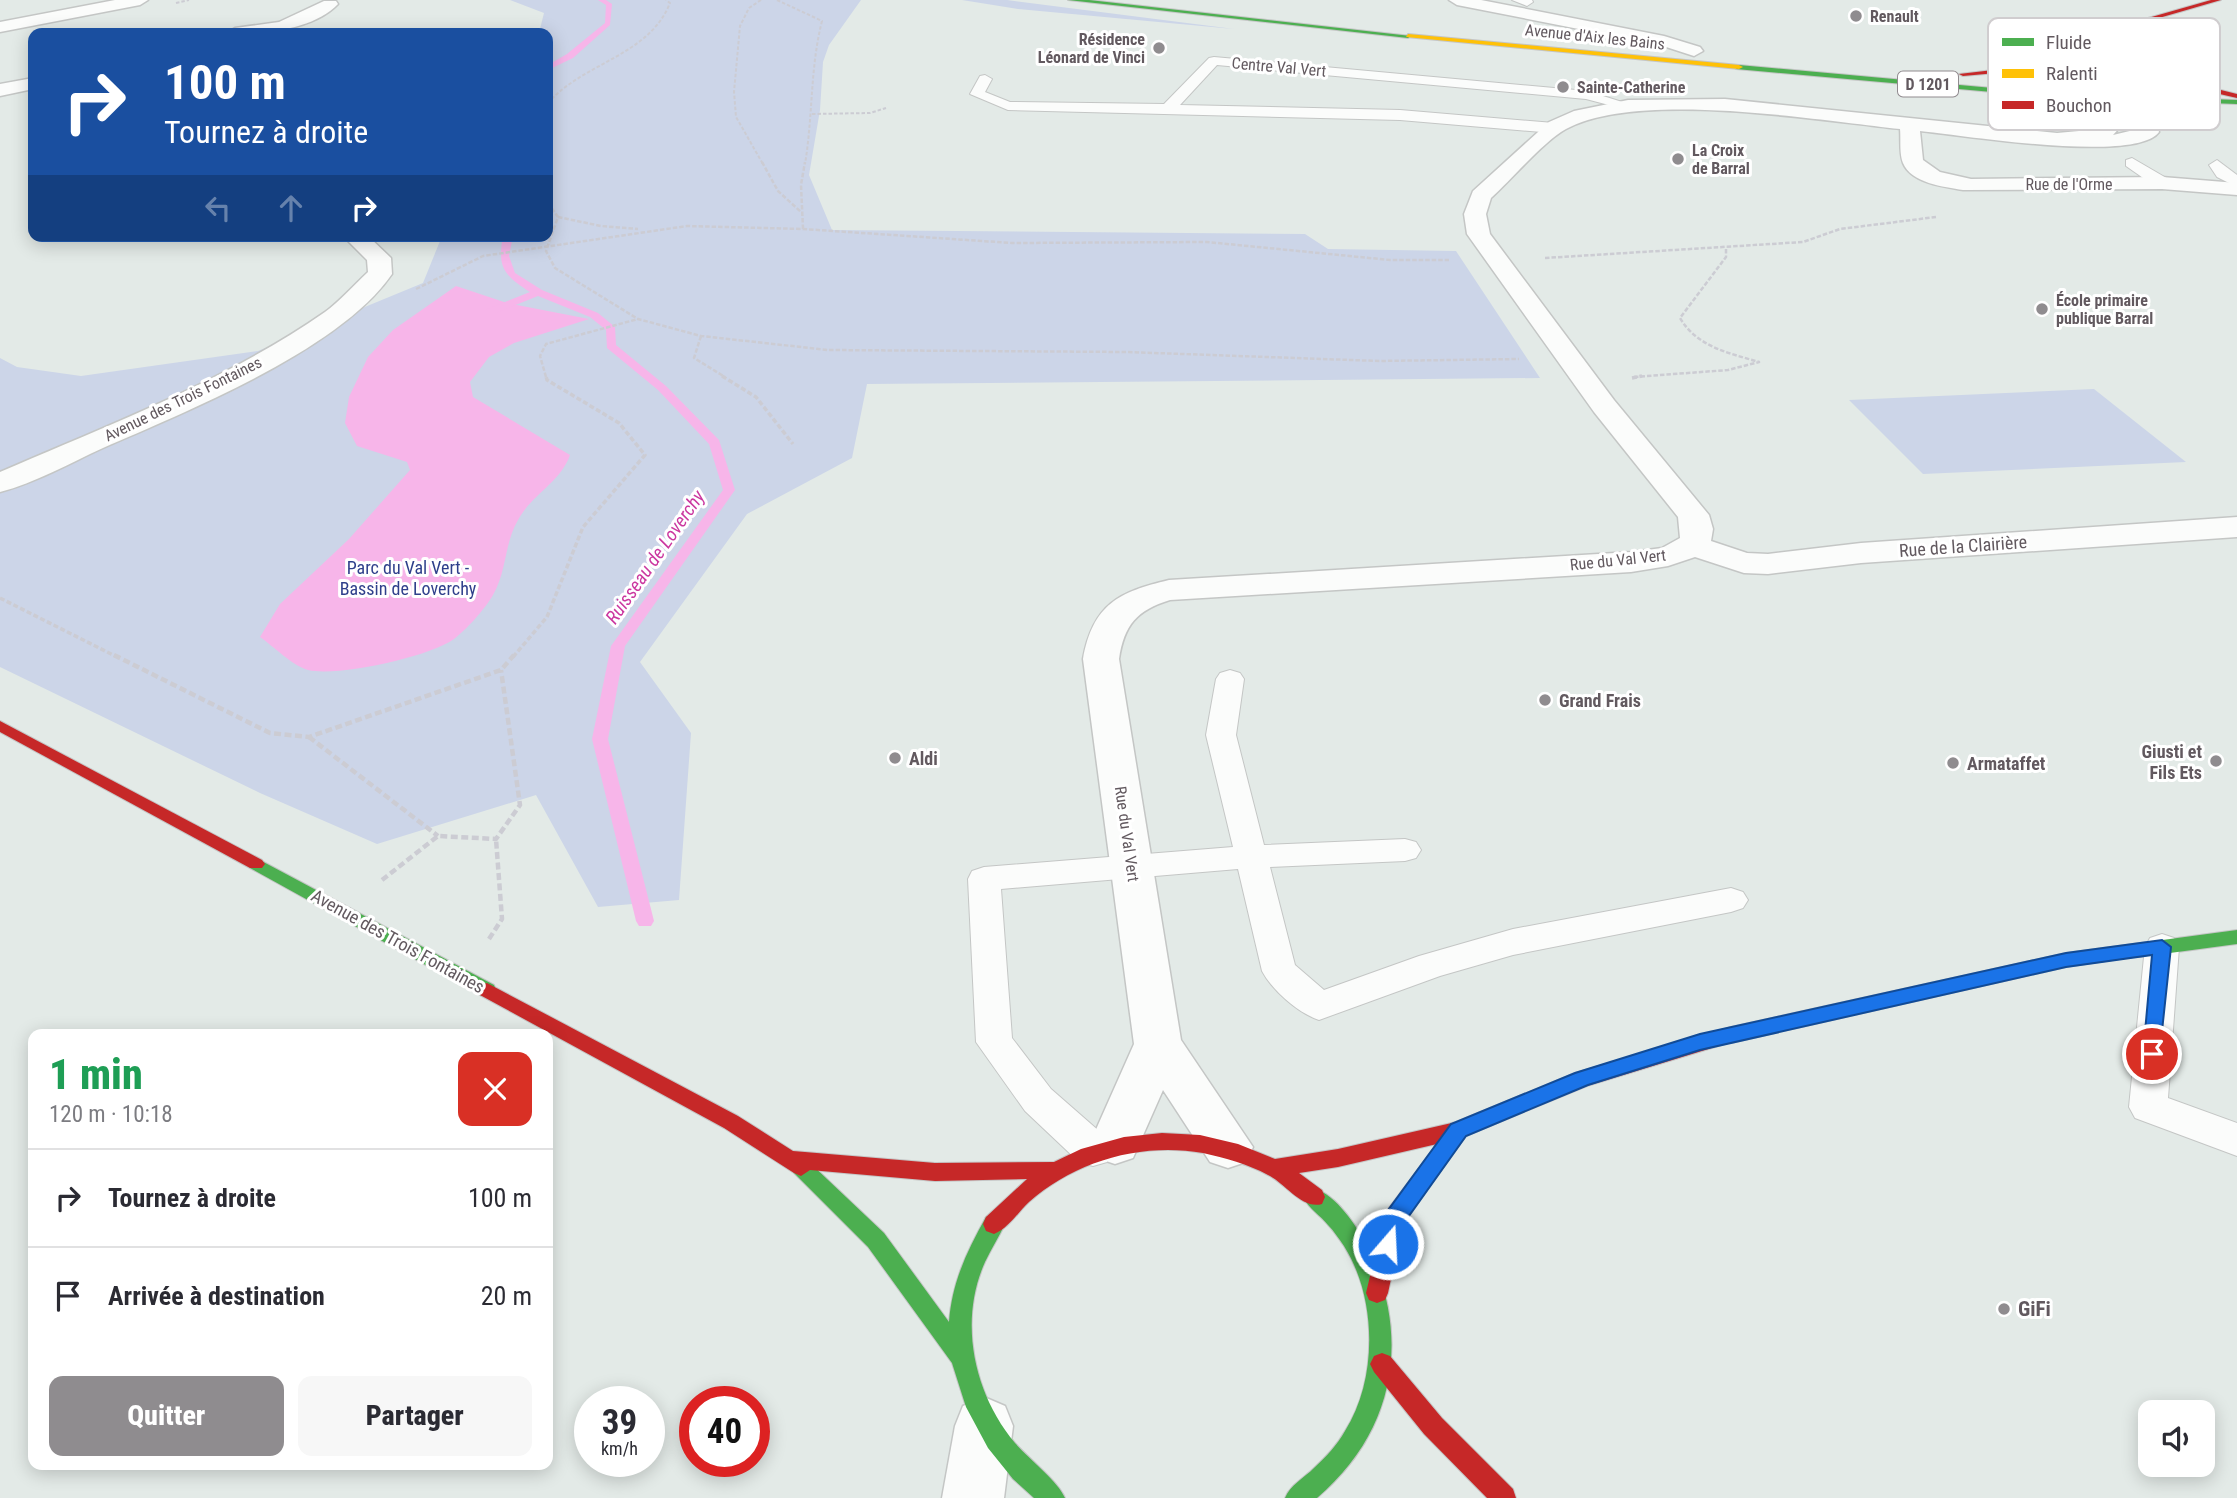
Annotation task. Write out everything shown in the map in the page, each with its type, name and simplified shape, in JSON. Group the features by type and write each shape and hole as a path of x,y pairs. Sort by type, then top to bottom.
{"main road":[{"name":"Avenue d'Aix les Bains","path":"1072,0 1675,62 1988,90"},
{"name":"Avenue d'Aix les Bains","path":"1140,0 1423,29 1988,77"},
{"path":"2154,18 2191,4 2219,0"},
{"path":"2194,18 2214,9 2219,0"},
{"path":"1963,74 1988,72"},
{"name":"Avenue des Trois Fontaines","path":"0,726 342,910 793,1160 882,1247 960,1355"},
{"path":"1277,1167 1338,1158 1459,1130 1582,1079 1700,1042 2066,960 2237,937"},
{"path":"1377,1293 1393,1220 1459,1130"},
{"path":"1053,1498 1013,1465 985,1426 969,1391 960,1355 963,1299 979,1247 1011,1203 1052,1170 1104,1147 1171,1138 1228,1147 1277,1167 1311,1190 1339,1220 1362,1254 1377,1293 1383,1328 1382,1364 1372,1408 1349,1448 1318,1484 1297,1498"},
{"name":"Avenue des Trois Fontaines","path":"793,1160 934,1172 1052,1170"},
{"path":"1382,1364 1433,1426 1504,1498"}],"street":[{"path":"0,27 140,0"},
{"path":"1457,0 1664,40 1694,51"},
{"path":"270,28 283,26 330,4"},
{"path":"0,90 28,85"},
{"path":"1695,537 1693,515 1590,386 1493,257 1479,234 1475,221 1481,196 1554,128 1581,115 1628,106 1725,105 1909,123 2058,149 2115,142 2148,130"},
{"path":"1909,123 1912,156 1941,159"},
{"path":"2058,149 2107,130"},
{"name":"Rue de l'Orme","path":"2058,149 2132,163 2227,163"},
{"name":"Rue de l'Orme","path":"1912,156 1918,167 1929,175 1971,185 2162,183 2237,189"},
{"name":"Avenue des Trois Fontaines","path":"0,483 201,394 280,352 336,316 380,274 379,258 361,242"},
{"name":"Rue de la Clairière","path":"1695,537 1744,563 1768,564 1861,553 2237,527"},
{"name":"Rue du Val Vert","path":"1228,1147 1158,1044 1101,659 1104,633 1126,604 1142,596 1168,590 1631,562 1664,558 1695,537"},
{"path":"1104,1147 1158,1044"},
{"path":"973,1498 985,1426"}],"lane":[{"name":"Centre Val Vert","path":"1168,109 1214,61 1574,94 1628,106"},
{"path":"985,79 977,94 1008,106 1400,115 1554,128"},
{"path":"2132,163 2162,183"},
{"path":"2227,163 2223,174 2237,182"},
{"path":"1230,678 1221,735 1279,971 1319,1006 1431,965 1513,942 1731,900"},
{"path":"1104,1147 1038,1100 995,1042 984,879 1251,856 1405,850"},
{"path":"2162,947 2148,1107 2237,1140"}],"path":[{"path":"553,99 600,61 642,44 664,21 670,3 666,0"},
{"path":"761,0 749,8 740,26 736,117 778,191 801,212"},
{"path":"777,0 822,21 814,53 812,114 801,185 803,229"},
{"path":"812,114 870,113 886,107"},
{"path":"553,210 558,217 601,226 649,230"},
{"path":"483,256 549,244 687,226 803,229 1012,243 1207,242 1390,260 1561,257 1804,242 1840,229 1944,216"},
{"path":"553,232 558,217"},
{"path":"549,244 547,251 555,268 638,319 701,336 828,349 1127,352 1379,361 1569,358"},
{"path":"1590,386 1657,373 1734,370 1759,362 1694,338 1685,330 1680,318 1708,277 1726,257 1726,247"},
{"path":"0,598 270,733 309,737 501,670 547,617 583,527 645,455 619,423 547,380 540,356 546,344 638,319"},
{"path":"701,336 694,358 756,397 793,444"},
{"path":"463,977 502,919 496,839 520,805 501,670"},
{"path":"309,737 438,836 496,839"},
{"path":"342,910 438,836"}],"green space":[{"name":"Parc du Val Vert - Bassin de Loverchy","path":"510,0 861,0 829,45 823,62 820,110 809,175 832,230 1305,234 1328,249 1456,251 1540,378 867,384 852,458 747,514 640,662 691,733 679,900 598,907 536,795 377,844 260,793 0,667 0,358 17,367 81,376 258,351 423,283 440,242 553,242 553,28 540,28 544,13"},
{"path":"962,0 1007,0 1234,29 1018,9"},
{"path":"2094,389 2186,462 1923,474 1849,400"}],"shaded area":[{"path":"456,286 507,303 589,319 514,343 489,357 470,382 473,397 570,455 566,465 518,520 510,538 498,586 490,601 454,639 425,652 383,664 340,671 302,668 260,637 280,604 349,539 410,470 407,462 357,446 345,423 349,397 368,357 393,330"}],"waterway":[{"name":"Ruisseau de Loverchy","path":"553,65 570,56 608,24 609,4 601,0"},
{"name":"Ruisseau de Loverchy","path":"507,242 504,256 511,275 538,292"},
{"path":"489,312 538,292"},
{"name":"Ruisseau de Loverchy","path":"538,292 594,315 611,329 611,346 662,388 715,443 729,490 618,646 600,739 645,921"}],"traffic: fast":[{"path":"1071,0 1408,36"},
{"path":"1739,67 1988,90"},
{"path":"2220,101 2237,102"},
{"path":"256,864 487,990"},
{"path":"2140,950 2237,937"},
{"path":"801,1167 876,1240 960,1355"},
{"path":"1297,1498 1328,1472 1353,1441 1366,1417 1376,1389 1380,1359 1376,1298 1367,1269 1336,1217 1314,1197"},
{"path":"994,1224 974,1261 962,1299 960,1336 965,1372 978,1407 997,1440 1022,1470 1053,1498"}],"traffic: slow":[{"path":"1408,36 1739,67"},
{"path":"1731,1035 2066,960 2140,950"}],"traffic: jam":[{"path":"2154,18 2218,0"},
{"path":"1963,74 1988,72"},
{"path":"2220,92 2237,96"},
{"path":"0,726 256,864"},
{"path":"487,990 731,1122 801,1167"},
{"path":"1277,1167 1338,1158 1459,1130 1582,1079 1731,1035"},
{"path":"1377,1293 1393,1220 1459,1130"},
{"path":"994,1224 1022,1195 1054,1172 1088,1156 1124,1145 1162,1142 1200,1144 1238,1153 1275,1168 1314,1197"},
{"path":"793,1160 935,1172 1052,1170"},
{"path":"1382,1364 1433,1426 1504,1498"}],"place":[{"name":"Renault","path":"1856,16"},
{"name":"Résidence Léonard de Vinci","path":"1159,48"},
{"name":"Sainte-Catherine","path":"1563,87"},
{"name":"La Croix de Barral","path":"1678,159"},
{"name":"École primaire publique Barral","path":"2042,309"},
{"name":"Grand Frais","path":"1545,700"},
{"name":"Aldi","path":"895,758"},
{"name":"Giusti et Fils Ets","path":"2216,761"},
{"name":"Armataffet","path":"1953,763"},
{"name":"GiFi","path":"2004,1309"}],"route":[{"path":"1388,1244 1393,1220 1459,1130 1582,1079 1700,1042 2066,960 2162,947 2152,1054"}]}
